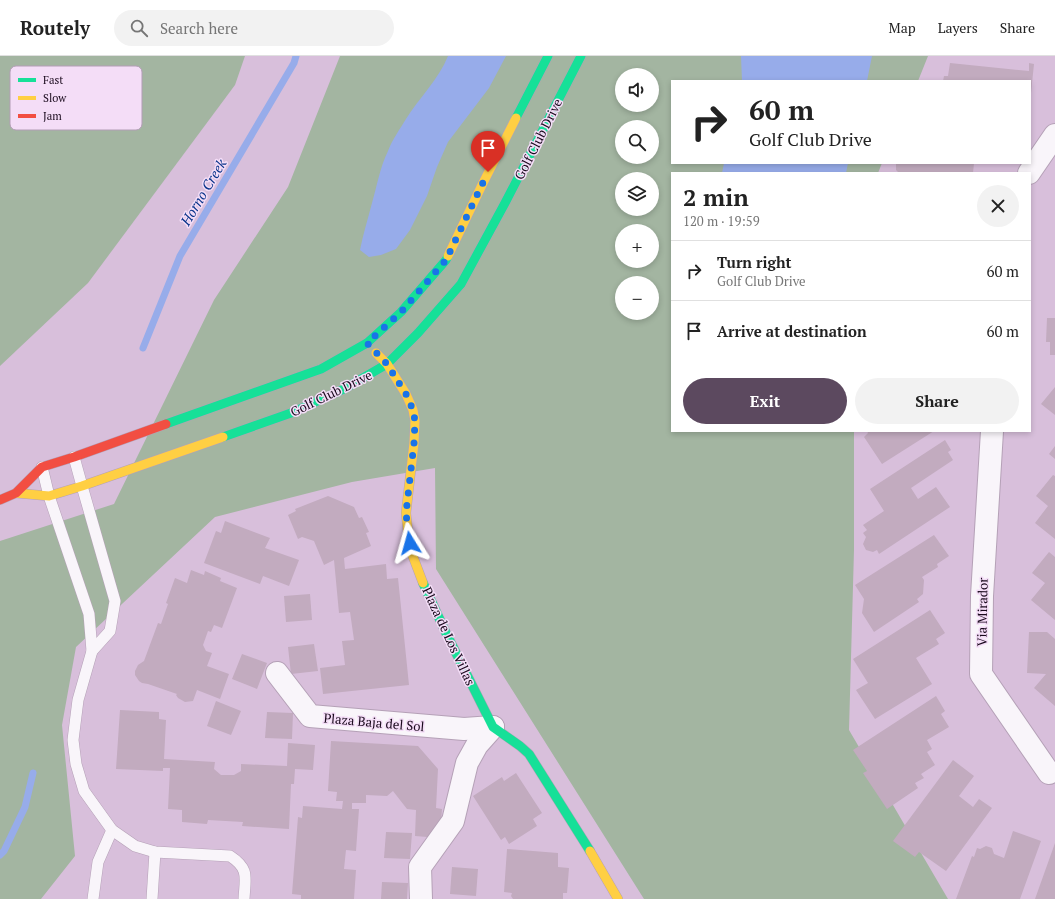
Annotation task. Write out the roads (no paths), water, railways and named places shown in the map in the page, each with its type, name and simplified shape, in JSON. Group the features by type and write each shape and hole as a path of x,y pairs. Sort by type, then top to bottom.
{"street":[{"name":"Golf Club Drive","path":"0,500 16,493 42,467 321,369 367,343 401,312 446,260 482,185 548,56"},
{"name":"Golf Club Drive","path":"16,493 49,496 82,486 291,413 344,389 387,364 418,333 461,284 505,203 581,56"},
{"path":"1030,172 1055,135"},
{"name":"Plaza de Los Villas","path":"367,343 387,364 406,394 413,410 415,421 414,443 406,513 408,532 412,554 442,627 492,727 529,754 584,841 618,899"},
{"name":"Via Mirador","path":"992,432 982,596 981,674 1049,773"},
{"name":"Plaza Baja del Sol","path":"277,673 310,716 464,729 492,727"},
{"path":"421,899 420,867 453,821 467,764 477,745 492,727"}],"lane":[{"path":"74,457 116,601 110,631 92,651"},
{"path":"42,467 49,496 89,614 92,651 78,700 73,740 76,764 84,791 112,830 135,846 155,852 230,856 239,862 246,875 244,899"},
{"path":"93,899 98,862 112,830"},
{"path":"152,899 155,852"}],"water":[{"path":"448,56 506,56 489,88 448,142 427,196 410,230 396,249 381,255 369,257 360,250 385,157 411,111 434,81"},
{"path":"741,56 872,56 867,80 742,80"},
{"path":"724,164 848,164 846,172 722,172"}],"waterway":[{"name":"Horno Creek","path":"143,348 180,256 294,63 296,56"},
{"name":"Horno Creek","path":"0,855 4,851 25,807 33,773"}]}
